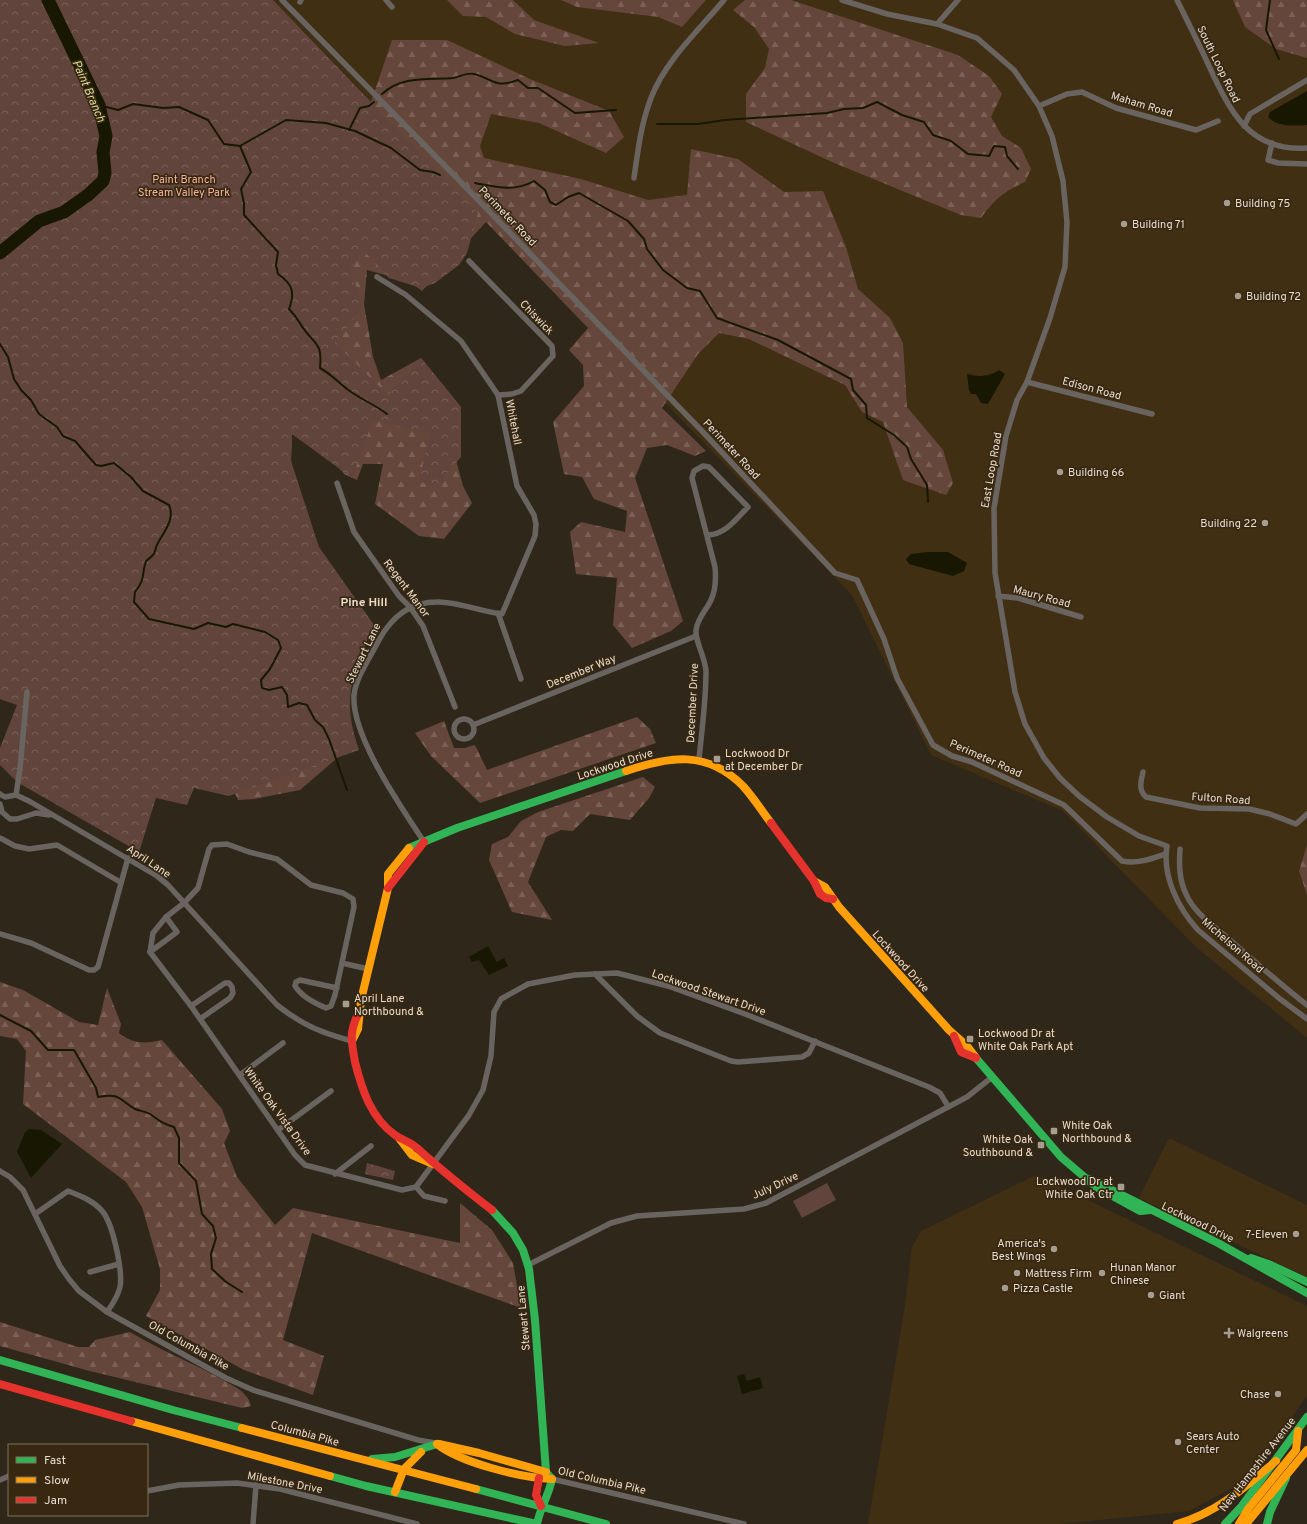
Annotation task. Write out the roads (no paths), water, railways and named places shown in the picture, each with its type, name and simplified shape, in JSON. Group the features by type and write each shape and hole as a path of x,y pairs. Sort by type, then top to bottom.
{"main road":[{"name":"Lockwood Drive","path":"424,842 457,828 653,762 699,759 721,769 743,786 814,881 819,893 827,899 833,899 954,1036 961,1052 976,1058 991,1078 1061,1157 1089,1179 1099,1182 1236,1253 1275,1276 1307,1292"},
{"name":"Stewart Lane","path":"424,842 418,843 406,850 388,874 388,888 368,969 360,1011 351,1027 352,1051 361,1086 369,1105 381,1121 398,1137 410,1154 422,1161 433,1164 496,1213 513,1233 523,1250 528,1265 535,1320 546,1472"},
{"name":"Lockwood Drive","path":"1236,1253 1271,1264 1307,1282"},
{"name":"Columbia Pike","path":"0,1360 173,1410 403,1469 606,1524"},
{"path":"0,1384 366,1486 537,1524 541,1506 547,1500 552,1479 546,1472"},
{"name":"New Hampshire Avenue","path":"1225,1524 1241,1507 1307,1417"},
{"path":"1239,1524 1248,1509 1296,1450 1298,1443 1298,1431"},
{"name":"Old Columbia Pike","path":"437,1444 479,1453 546,1472"},
{"name":"Old Columbia Pike","path":"437,1444 449,1453 539,1478 552,1479"},
{"path":"364,1460 395,1457 437,1444"},
{"path":"395,1492 396,1484 403,1469 409,1461 426,1448"},
{"path":"1246,1524 1286,1478 1307,1450"},
{"path":"1177,1524 1195,1519 1225,1505 1276,1460"},
{"path":"539,1478 536,1495 541,1506"},
{"path":"1267,1524 1270,1512 1286,1478"}],"street":[{"name":"Perimeter Road","path":"282,0 701,430 835,573 857,580 884,639 897,678 934,745 952,756 972,762 1064,805 1122,861 1132,863 1146,861 1165,854"},
{"path":"386,0 392,8"},
{"path":"634,178 640,136 651,97 670,63 724,0"},
{"name":"East Loop Road","path":"842,0 887,14 937,24 977,38 1014,70 1039,106 1052,136 1063,181 1066,237 1065,267 1053,308 1027,382 1017,400 1006,436 994,508 995,573 998,596 1014,692 1025,724 1044,758 1060,778 1079,796 1107,817 1139,836 1167,846"},
{"path":"937,24 958,0"},
{"name":"South Loop Road","path":"1177,0 1227,105 1244,126 1260,138 1272,143 1284,147 1307,148"},
{"path":"1244,126 1250,114 1307,80"},
{"name":"Maham Road","path":"1039,106 1067,94 1082,92 1116,108 1196,130 1218,121"},
{"path":"1272,143 1268,160 1278,163 1307,164"},
{"name":"Chiswick","path":"469,262 552,346 553,356 521,391 512,394 498,395"},
{"name":"Whitehall","path":"377,277 406,295 461,341 498,395 517,486 534,515 536,524 535,536 500,614"},
{"name":"Edison Road","path":"1027,382 1152,414"},
{"path":"696,636 698,621 711,602 715,582 715,567 692,478 694,471 703,466 709,468 748,507 727,529 720,533 708,536"},
{"name":"Regent Manor","path":"337,483 354,532 399,596 410,607 423,626 455,707"},
{"name":"Maury Road","path":"998,596 1018,598 1081,617"},
{"name":"Stewart Lane","path":"424,842 374,761 357,719 354,695 359,681 387,626 410,607 437,602 500,614"},
{"path":"500,614 521,680"},
{"name":"December Way","path":"473,725 696,636"},
{"name":"December Drive","path":"696,636 704,655 706,670 699,759"},
{"path":"26,692 20,769 16,795 3,795 1,804 2,812 10,819 17,819 36,813 53,816"},
{"name":"Fulton Road","path":"1143,772 1140,783 1143,794 1146,797 1200,808 1249,808 1296,824 1307,814"},
{"name":"April Lane","path":"16,795 157,876 184,903 277,1005 293,1018 318,1031 352,1041"},
{"path":"0,838 15,846 29,849 57,845 120,882"},
{"path":"150,952 153,933 166,917 184,903 198,888 209,849 212,845 227,844 249,852 277,859 311,885 343,893 353,899 354,907 337,988 331,1006 326,1008 316,1004 301,994 295,986 296,982 300,980 337,988"},
{"name":"Michelson Road","path":"1167,846 1165,854 1173,892 1187,918 1198,930 1280,999 1307,1019"},
{"name":"Michelson Road","path":"1180,849 1179,869 1182,882 1186,895 1196,911 1266,972 1307,1005"},
{"path":"0,934 31,943 89,970 94,970 98,967 120,882 126,870 128,858"},
{"path":"150,952 177,932 166,917"},
{"name":"White Oak Vista Drive","path":"150,952 191,1006 295,1155 305,1165 335,1174 402,1190 416,1187"},
{"path":"342,963 368,969"},
{"name":"Lockwood Stewart Drive","path":"433,1164 469,1115 483,1090 491,1056 494,1012 501,999 528,984 575,975 617,973 668,986 930,1087 940,1093 948,1106"},
{"path":"595,974 637,1016 660,1033 731,1061 738,1062 802,1057 809,1053 815,1042"},
{"path":"191,1006 225,983 229,983 232,987 234,990 232,996 200,1019"},
{"path":"240,1075 283,1043"},
{"name":"July Drive","path":"528,1265 611,1223 637,1216 744,1209 766,1203 967,1097 991,1078"},
{"path":"278,1130 331,1091"},
{"path":"335,1174 371,1146"},
{"path":"433,1164 416,1187 424,1196 445,1201"},
{"name":"Old Columbia Pike","path":"0,1171 10,1176 22,1190 60,1266 69,1279 79,1291 108,1312 219,1374 253,1390 418,1440 437,1444"},
{"path":"35,1214 68,1191 86,1198 103,1212 111,1230 119,1264 120,1286 108,1312"},
{"path":"90,1272 119,1264"},
{"name":"Old Columbia Pike","path":"552,1479 744,1524"},
{"name":"Milestone Drive","path":"148,1491 179,1485 221,1482 256,1485 317,1497 417,1524"},
{"path":"253,1524 256,1485"}],"waterway":[{"name":"Paint Branch","path":"0,253 39,221 64,212 88,195 103,181 105,173 103,152 106,136 99,105 48,0"},
{"path":"1270,0 1266,30 1279,59"},
{"path":"382,94 390,88 407,81 453,78 466,74 472,74 504,84 518,80 528,88 538,88 575,113 616,110"},
{"path":"349,130 360,108 369,106 374,102"},
{"path":"657,124 698,124 725,120 827,113 844,109 863,108 877,102 902,115 924,122 933,135 951,141 968,154 989,156 994,146 1005,147 1007,156 1018,169"},
{"path":"99,105 118,110 133,104 163,108 179,107 208,120 224,144 240,146 286,120 326,123 355,131 391,148 420,170 433,172 440,175"},
{"path":"240,146 251,172 241,189 244,203 244,215 278,252 276,265 278,274 290,285 292,294 289,309 318,347 320,351 320,368 331,375 352,393 387,414"},
{"path":"475,183 513,188 520,187 534,181 545,190 550,202 556,205 568,197 579,193 628,221 644,239 647,249 663,270 687,288 700,291 717,318 778,340 851,379 853,390 866,405 867,418 894,435 907,447 911,459 927,485 928,502"},
{"path":"0,344 8,357 14,379 21,390 31,400 39,414 57,427 63,436 75,441 96,465 101,466 114,463 131,477 143,491 169,505 171,510 170,520 154,553 146,561 142,580 135,592 134,602 149,619 194,629 208,623 226,627 233,624 265,632 278,640 281,648 270,669 261,680 262,688 269,690 282,687 287,695 288,707 299,703 307,705 315,720 323,727 329,739 347,790"},
{"path":"0,1015 31,1031 48,1050 74,1050 96,1088 98,1097 115,1096 135,1109 148,1113 163,1123 174,1127 179,1138 179,1163 196,1181 202,1214 213,1226 216,1238 211,1254 212,1269 226,1282 242,1292"}],"place":[{"name":"Building 75","path":"1227,203"},
{"name":"Building 71","path":"1124,224"},
{"name":"Building 72","path":"1238,296"},
{"name":"Building 66","path":"1060,472"},
{"name":"Building 22","path":"1265,523"},
{"name":"Lockwood Dr at December Dr","path":"717,759"},
{"name":"April Lane Northbound &","path":"346,1004"},
{"name":"Lockwood Dr at White Oak Park Apt","path":"970,1039"},
{"name":"White Oak Northbound &","path":"1054,1131"},
{"name":"White Oak Southbound &","path":"1041,1145"},
{"name":"Lockwood Dr at White Oak Ctr","path":"1121,1187"},
{"name":"7-Eleven","path":"1296,1234"},
{"name":"America's Best Wings","path":"1054,1249"},
{"name":"Mattress Firm","path":"1017,1273"},
{"name":"Hunan Manor Chinese","path":"1102,1273"},
{"name":"Pizza Castle","path":"1005,1288"},
{"name":"Giant","path":"1151,1295"},
{"name":"Walgreens","path":"1229,1333"},
{"name":"Chase","path":"1278,1394"},
{"name":"Sears Auto Center","path":"1178,1442"}],"district":[{"name":"Pine Hill","path":"364,602"}],"park label":[{"name":"Paint Branch Stream Valley Park","path":"184,185"}]}
